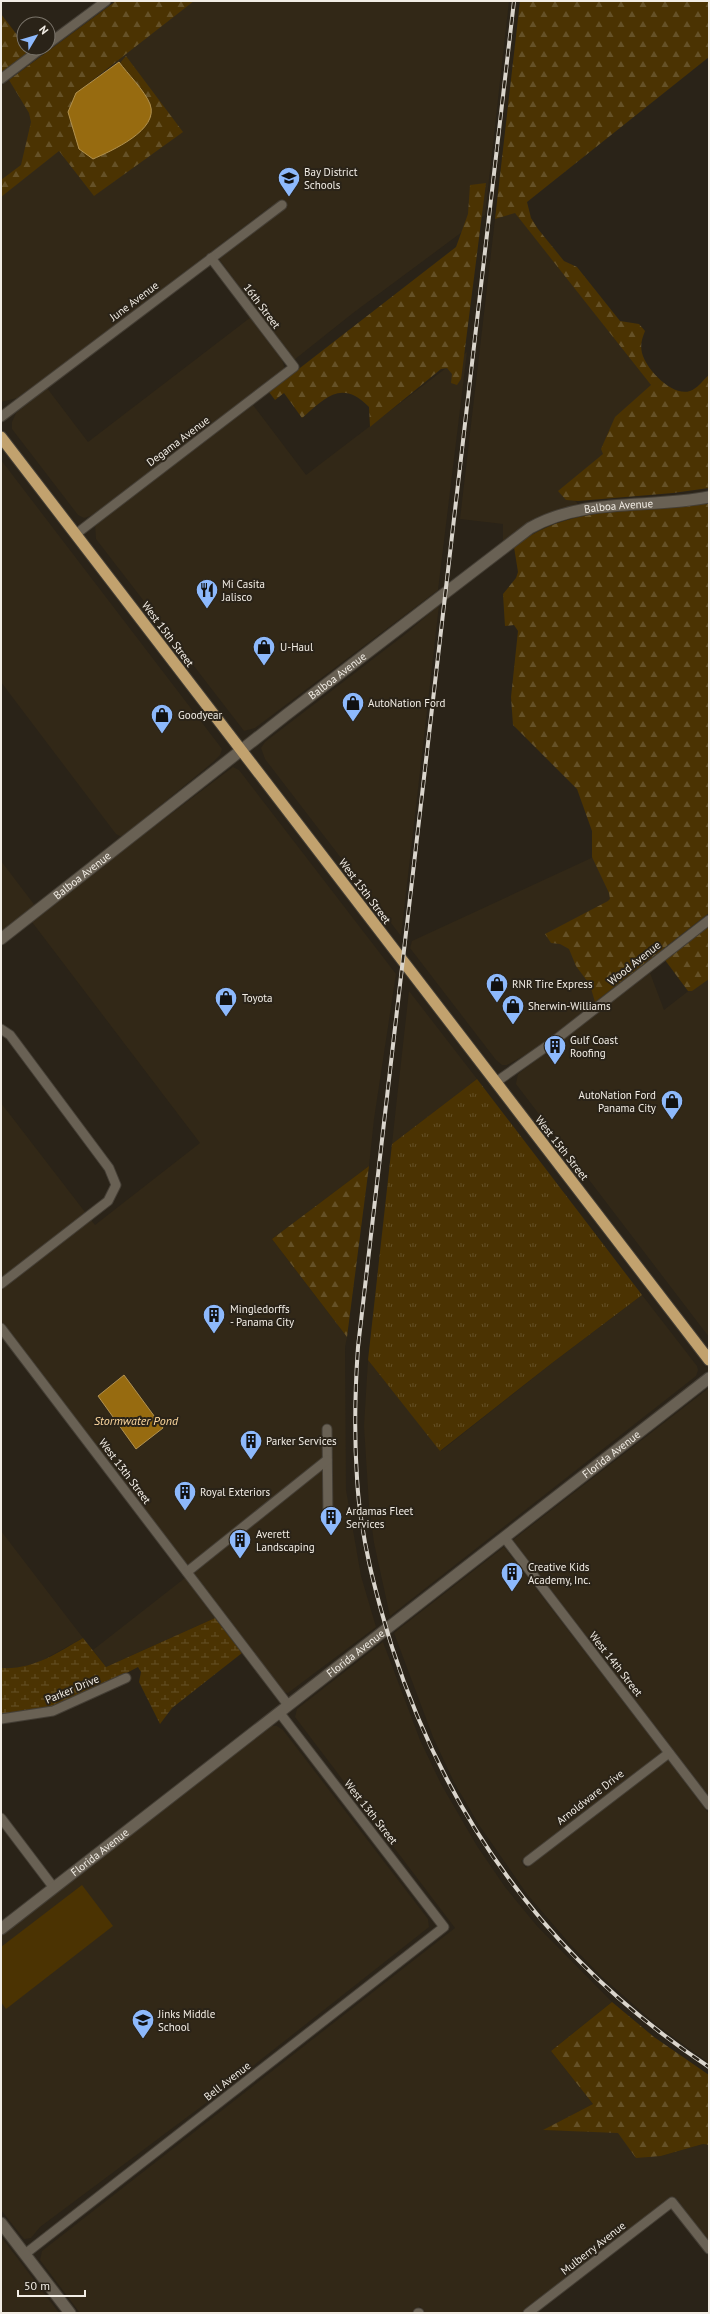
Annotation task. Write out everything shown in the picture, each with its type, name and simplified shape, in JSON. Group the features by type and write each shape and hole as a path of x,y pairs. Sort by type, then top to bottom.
{"highway":[{"name":"West 15th Street","path":"1,437 709,1360"}],"street":[{"path":"56,38 106,1"},
{"path":"1,79 31,56"},
{"name":"June Avenue","path":"1,418 282,205"},
{"name":"16th Street","path":"211,258 294,367"},
{"name":"Degama Avenue","path":"76,534 294,367"},
{"name":"Balboa Avenue","path":"1,940 241,750 503,546 537,524 559,514 581,508 683,501 709,497"},
{"name":"Wood Avenue","path":"496,1082 550,1044 709,920"},
{"path":"1,1029 10,1035 19,1046 109,1168 116,1185 108,1201 1,1284"},
{"name":"West 13th Street","path":"1,1328 187,1572 444,1927"},
{"name":"Florida Avenue","path":"1,1929 709,1378"},
{"path":"327,1429 328,1520"},
{"path":"187,1572 327,1460"},
{"name":"West 14th Street","path":"504,1537 709,1805"},
{"name":"Parker Drive","path":"1,1719 53,1711 126,1678"},
{"name":"Arnoldware Drive","path":"528,1861 669,1753"},
{"path":"1,1818 54,1888"},
{"name":"Bell Avenue","path":"25,2254 444,1927"},
{"name":"Mulberry Avenue","path":"528,2313 672,2202 709,2249"},
{"path":"1,2223 70,2313"}],"shaded area":[{"name":"Bay District Schools","path":"116,1 509,1 485,215 353,313 294,360 219,259 277,214 271,206 53,372 17,398 1,402 1,86 42,56 56,56 56,45"},
{"path":"511,207 671,410 567,491 578,504 551,512 535,520 503,541 503,524 460,519 495,219"},
{"path":"251,317 282,359 285,370 93,515 84,518 78,515 12,429 12,422 16,413 47,388 88,442"},
{"name":"U-Haul","path":"467,352 438,590 255,728 244,731 96,539 95,525 253,405 306,475"},
{"path":"1,460 222,749 220,755 213,762 122,837 116,834 1,682"},
{"path":"439,605 401,936 265,759 261,748 265,742 407,633"},
{"path":"233,767 239,770 396,974 374,1119 369,1166 272,1239 347,1337 345,1347 346,1490 361,1576 376,1627 288,1693 283,1692 1,1321 1,1103 95,1225 200,1143 32,922"},
{"path":"600,854 645,963 534,1050 507,1065 502,1065 496,1060 410,948 412,941"},
{"path":"1,861 36,907 1,934"},
{"path":"650,973 664,1010 709,975 709,1337 516,1084 518,1074"},
{"path":"409,991 477,1079 392,1144 396,1107"},
{"path":"642,1295 697,1366 698,1370 696,1376 390,1616 374,1543 369,1505 364,1426 368,1360 441,1451 552,1363"},
{"path":"709,1388 709,1796 513,1540"},
{"path":"1,1531 83,1638 36,1664 11,1669 1,1668"},
{"path":"504,1547 662,1752 521,1861 526,1868 667,1759 709,1814 709,2063 658,2026 602,1977 569,1943 527,1894 479,1825 454,1782 433,1737 394,1633"},
{"path":"185,1578 215,1618 106,1667 93,1650"},
{"path":"383,1642 420,1740 441,1784 477,1846 505,1887 537,1926 612,2002 551,2051 593,2104 544,2130 618,2132 661,2156 703,2144 709,2145 709,2242 677,2199 671,2198 521,2313 425,2313 420,2306 411,2313 80,2313 40,2260 42,2251 455,1928 295,1717 297,1709"},
{"name":"Jinks Middle School","path":"270,1726 277,1726 283,1730 428,1919 429,1927 206,2103 40,2227 31,2238 24,2239 1,2210 1,1935"},
{"path":"1,2237 18,2259 59,2313 1,2313"}],"green space":[{"path":"116,1 194,1 76,93 149,120 149,104 146,97 120,63 126,56 183,132 94,196 59,151 1,197 1,180 21,165 31,122 29,113 9,80 42,56 56,56 56,45"},
{"path":"520,1 709,1 709,57 527,202 531,218 564,261 577,267 620,321 639,324 645,331 641,347 642,353 644,359 654,374 668,386 683,392 693,390 709,375 709,488 673,493 578,501 566,500 558,491 603,454 601,449 615,417 651,385 515,213 495,219"},
{"path":"1,14 16,34 16,56 29,56 1,77"},
{"path":"486,183 461,379 457,385 451,383 452,374 447,368 441,369 370,427 369,407 351,394 334,394 319,403 302,418 284,393 275,400 269,392 456,247 468,214 470,185"},
{"path":"709,502 709,913 595,1002 590,985 576,966 569,949 560,944 551,943 545,934 608,901 610,899 609,893 592,857 592,831 577,789 513,725 511,697 518,631 514,625 505,626 503,594 516,578 518,572 514,547 536,532 560,522 583,516 608,512 683,506"},
{"path":"709,925 709,979 692,991 688,991 665,960"},
{"path":"477,1079 642,1295 440,1451 368,1360 392,1144"},
{"path":"369,1166 347,1337 272,1239"},
{"path":"215,1618 242,1653 172,1708 160,1724 139,1682 141,1672 138,1667 96,1689 56,1707 1,1714 1,1668 13,1668 34,1663 54,1655 83,1638 106,1667"},
{"path":"82,1885 113,1926 6,2009 1,2002 1,1947"},
{"path":"612,2002 654,2037 709,2075 709,2145 703,2144 661,2156 636,2158 618,2133 543,2130 593,2104 551,2051"}],"water":[{"path":"119,62 148,99 151,114 148,122 141,131 132,138 111,151 93,159 79,149 68,112 76,93"},
{"name":"Stormwater Pond","path":"124,1375 163,1428 136,1449 98,1396"}],"railway":[{"path":"514,1 358,1347 355,1429 361,1521 369,1563 392,1647 416,1712 444,1773 476,1831 513,1885 555,1936 602,1983 653,2027 709,2067"}],"place":[{"name":"Bay District Schools","path":"289,198"},
{"name":"Mi Casita Jalisco","path":"207,610"},
{"name":"U-Haul","path":"264,666"},
{"name":"AutoNation Ford","path":"353,722"},
{"name":"Goodyear","path":"162,734"},
{"name":"RNR Tire Express","path":"497,1004"},
{"name":"Toyota","path":"226,1018"},
{"name":"Sherwin-Williams","path":"513,1026"},
{"name":"Gulf Coast Roofing","path":"555,1066"},
{"name":"AutoNation Ford Panama City","path":"672,1120"},
{"name":"Mingledorffs - Panama City","path":"214,1334"},
{"name":"Parker Services","path":"251,1460"},
{"name":"Royal Exteriors","path":"185,1512"},
{"name":"Ardamas Fleet Services","path":"331,1536"},
{"name":"Averett Landscaping","path":"240,1560"},
{"name":"Creative Kids Academy, Inc.","path":"512,1592"},
{"name":"Jinks Middle School","path":"143,2040"}]}
